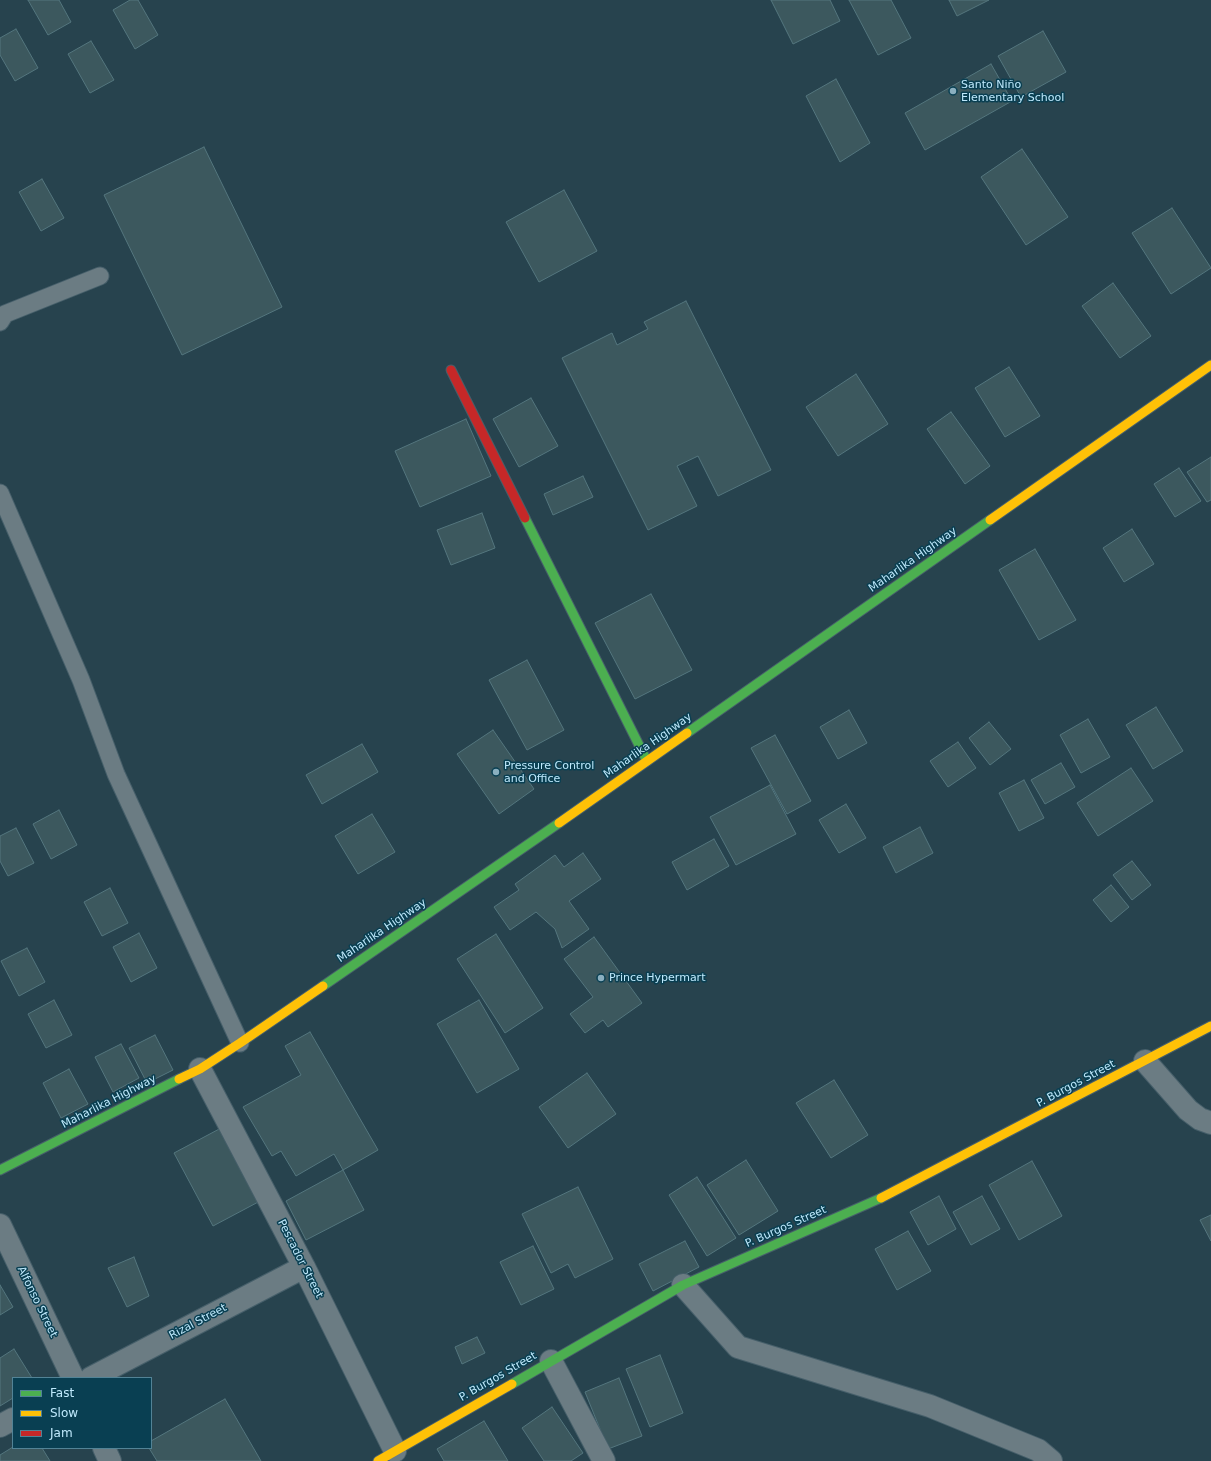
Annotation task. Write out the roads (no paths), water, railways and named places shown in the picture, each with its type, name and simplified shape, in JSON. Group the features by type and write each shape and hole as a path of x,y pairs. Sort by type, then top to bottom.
{"main road":[{"name":"Maharlika Highway","path":"0,1170 200,1069 240,1043 490,872 1211,365"},
{"path":"451,370 647,761"},
{"name":"P. Burgos Street","path":"386,1456 683,1285 889,1195 1211,1026"}],"street":[{"path":"1145,1061 1188,1110 1200,1119 1211,1123"},
{"name":"Pescador Street","path":"200,1069 304,1267 386,1456"},
{"name":"Alfonso Street","path":"0,1225 73,1377"},
{"name":"Rizal Street","path":"93,1377 304,1267"},
{"path":"683,1285 738,1347 930,1406 1038,1450 1051,1461"},
{"path":"551,1361 604,1461"},
{"path":"0,1426 12,1420"},
{"path":"104,1449 110,1461"}],"lane":[{"path":"0,322 6,314 100,276"},
{"path":"0,493 81,680 116,774 240,1043"}],"place":[{"name":"Santo Niño Elementary School","path":"953,91"},
{"name":"Pressure Control and Office","path":"496,772"},
{"name":"Prince Hypermart","path":"601,978"}]}
